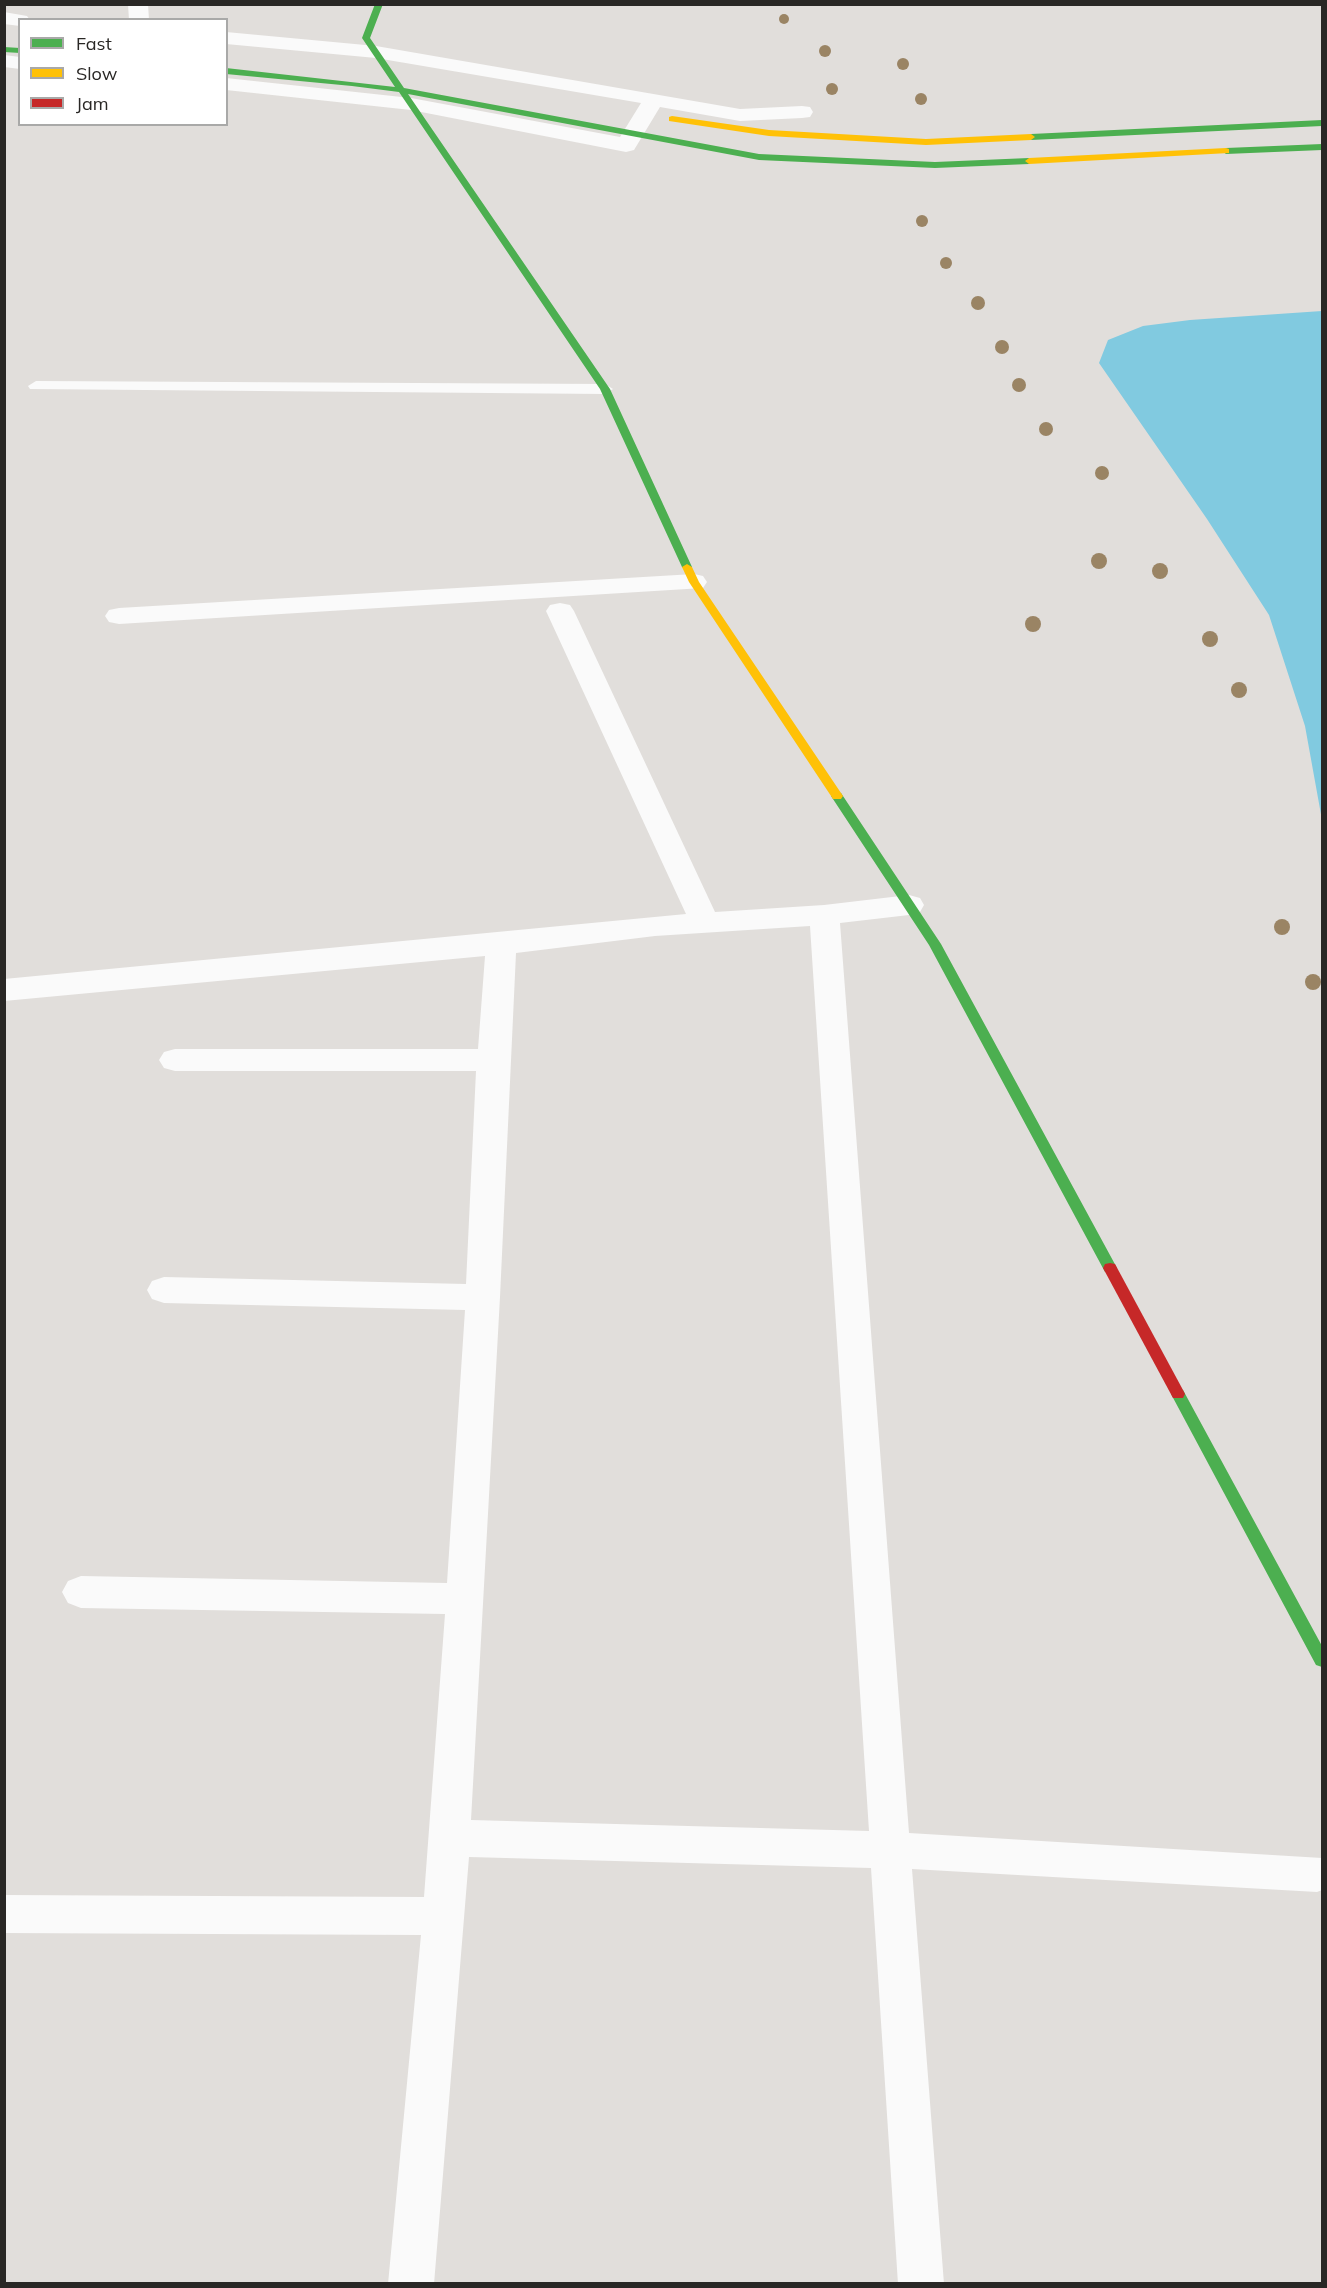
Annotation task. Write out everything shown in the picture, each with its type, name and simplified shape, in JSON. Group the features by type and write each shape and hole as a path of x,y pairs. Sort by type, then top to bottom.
{"street":[{"path":"379,4 366,38 605,389 694,582 935,944 1323,1660"},
{"path":"228,38 376,52 740,115 802,112"},
{"path":"228,50 423,72 558,97"},
{"path":"228,71 430,95 759,157 934,165 1323,147"},
{"path":"228,84 411,104 626,145 654,99"},
{"path":"625,110 769,133 927,142 1323,123"},
{"path":"119,616 694,582"},
{"path":"561,612 705,923"},
{"path":"6,997 705,923 824,915 909,905"},
{"path":"824,915 921,2283"},
{"path":"411,2283 450,1838 483,1297 493,1060 501,944"},
{"path":"175,1060 493,1060"},
{"path":"164,1290 483,1297"},
{"path":"81,1592 464,1599"},
{"path":"450,1838 892,1850 1317,1874"},
{"path":"4,1914 442,1916"}],"lane":[{"path":"36,386 605,389"}],"water":[{"path":"1322,311 1322,820 1305,726 1269,615 1207,519 1099,363 1108,340 1143,326 1190,320"}],"traffic: fast":[{"path":"379,4 366,38 605,389 687,567"},
{"path":"4,49 18,51"},
{"path":"228,71 352,83 420,93 759,157 935,165 1029,161"},
{"path":"1031,137 1322,123"},
{"path":"1226,151 1322,147"},
{"path":"837,796 935,944 1110,1268"},
{"path":"1178,1394 1322,1660"}],"traffic: slow":[{"path":"672,119 769,133 926,142 1031,137"},
{"path":"1029,161 1226,151"},
{"path":"687,567 694,582 837,796"}],"traffic: jam":[{"path":"1110,1268 1178,1394"}]}
